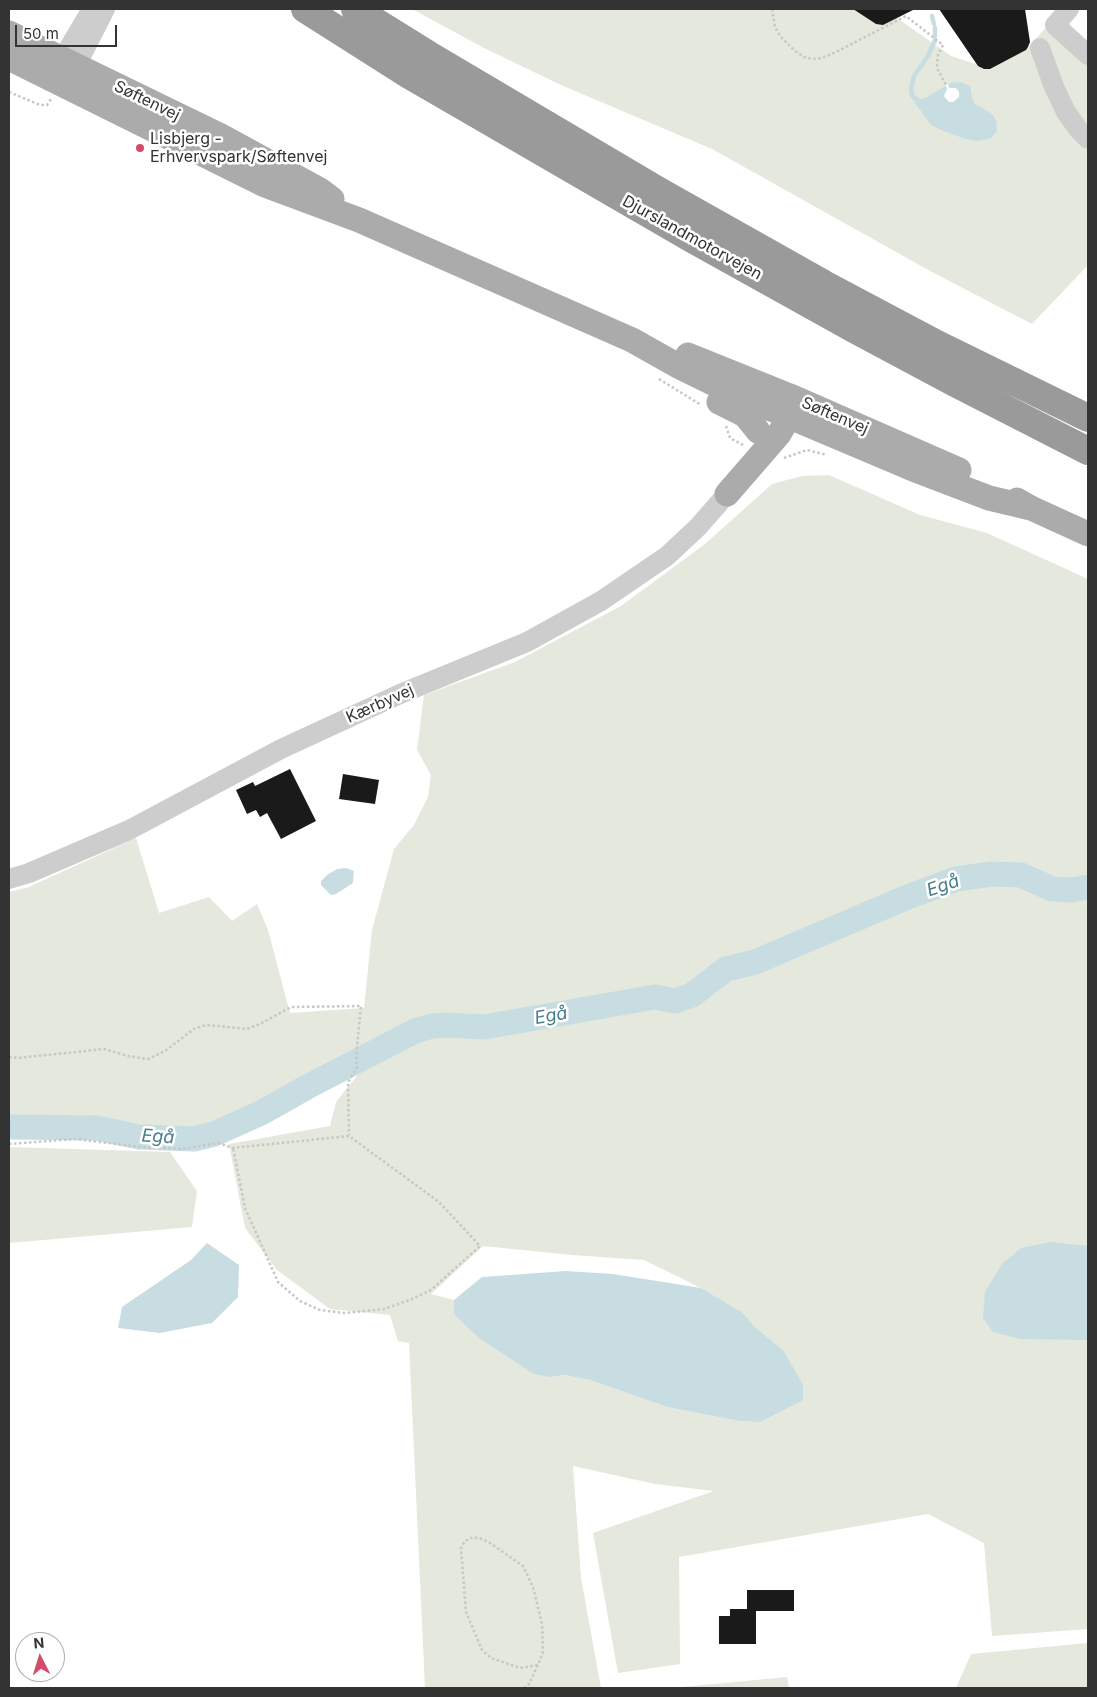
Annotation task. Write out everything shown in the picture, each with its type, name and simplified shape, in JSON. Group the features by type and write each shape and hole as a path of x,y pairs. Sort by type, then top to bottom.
{"highway":[{"name":"Djurslandmotorvejen","path":"305,9 417,80 692,239 854,330 1088,451"},
{"name":"Djurslandmotorvejen","path":"355,9 660,191 824,284 937,344 1088,418"},
{"path":"504,99 828,273 1088,403"}],"main road":[{"name":"Søftenvej","path":"9,33 21,47 66,76 265,185 359,220 632,340 731,392 783,407 991,484 1031,508 1088,534"},
{"name":"Søftenvej","path":"9,58 66,76"},
{"name":"Søftenvej","path":"632,340 678,352 713,364 783,407"},
{"path":"654,352 682,381 704,395 745,415 758,431"},
{"path":"727,494 758,431 783,407"},
{"path":"727,494 778,434 783,407"}],"street":[{"path":"21,47 52,45 64,33 80,9"},
{"path":"66,76 67,51 92,9"},
{"path":"66,76 106,9"},
{"path":"1069,9 1055,25 1088,55"},
{"path":"1040,48 1054,87 1066,112 1088,139"},
{"name":"Kærbyvej","path":"9,879 28,873 129,830 281,749 400,694 528,642 601,601 667,556 698,527 727,494"}],"path":[{"path":"772,9 774,27 780,36 795,51 804,57 813,59 822,58 836,52 906,16 943,45 938,55 937,64 946,85"},
{"path":"9,92 40,105 47,105 66,76"},
{"path":"9,1057 18,1058 104,1049 128,1056 148,1059 165,1051 194,1029 206,1025 247,1028 260,1024 291,1007 361,1006 356,1056 357,1068 348,1082 348,1136"},
{"path":"9,1144 75,1139 141,1147 183,1149 218,1143 233,1148 348,1136 439,1202 480,1246 431,1290 410,1300 384,1309 345,1313 320,1310 300,1301 278,1282 245,1208 233,1148"},
{"path":"524,1688 528,1686 538,1665 543,1652 542,1624 533,1587 523,1566 482,1538 473,1537 466,1541 461,1548 466,1612 482,1650 491,1658 520,1668 538,1665"}],"shaded area":[{"path":"412,9 853,9 876,24 897,18 951,56 990,69 1026,50 1048,25 1088,63 1088,265 1032,324 932,272 712,149 561,85 484,48"},
{"path":"829,475 920,515 987,533 1088,579 1088,1629 992,1636 984,1543 928,1514 679,1557 680,1664 618,1673 593,1533 714,1491 655,1484 573,1466 581,1578 601,1688 425,1688 409,1343 398,1341 390,1315 330,1309 277,1270 245,1228 229,1144 330,1126 336,1102 364,1067 359,1055 207,1133 143,1133 101,1123 9,1122 9,892 29,887 136,838 159,913 209,897 232,921 257,904 268,930 290,1013 364,1008 372,930 394,849 414,825 428,797 431,775 417,750 424,695 515,662 621,606 705,544 772,484 802,476","holes":["483,1246 644,1260 701,1288 742,1312 755,1327 783,1350 760,1422 739,1421 667,1407 590,1380 565,1375 550,1377 454,1314 454,1300 431,1294"]},
{"path":"9,1147 170,1152 197,1191 192,1227 9,1243"},
{"path":"1088,1643 1088,1688 956,1688 971,1654"},
{"path":"787,1677 789,1688 672,1688"}],"water":[{"path":"960,82 970,86 975,104 991,113 996,120 997,131 992,137 976,141 943,131 931,125 910,96 913,94 921,99 925,98 951,83"},
{"path":"346,868 354,871 353,883 336,894 331,895 321,885 321,881 337,869"},
{"path":"1050,1242 1088,1246 1088,1340 1020,1339 993,1332 983,1318 985,1292 1002,1264 1021,1248"},
{"path":"207,1243 239,1265 238,1297 212,1323 160,1333 118,1328 122,1307 191,1260"},
{"path":"566,1271 613,1274 701,1288 742,1312 755,1327 783,1350 803,1385 803,1400 760,1422 739,1421 667,1407 590,1380 565,1375 550,1377 534,1374 479,1338 454,1314 454,1300 482,1277"}],"pier":[{"path":"948,84 949,88 956,88 959,92 959,97 953,102 949,102 944,96 947,89 946,85"}],"building":[{"path":"853,9 915,9 883,25 876,24"},
{"path":"939,9 1025,9 1030,42 1026,50 990,69 984,69 978,66"},
{"path":"290,769 316,821 281,839 267,813 260,817 256,810 247,814 236,790 253,782 255,786"},
{"path":"343,774 379,780 375,804 339,799"},
{"path":"747,1590 794,1590 794,1611 756,1611 756,1644 719,1644 719,1616 730,1616 730,1609 747,1609"}],"waterway":[{"path":"932,16 934,24"},
{"path":"935,28 935,36"},
{"path":"912,95 911,90 914,76 928,56 935,40"},
{"name":"Egå","path":"9,1127 97,1128 139,1137 194,1139 214,1134 261,1113 415,1031 432,1026 484,1027 655,997 675,1001 692,995 726,969 755,962 910,896 956,879 992,874 1021,875 1052,889 1071,890 1088,887"}],"place":[{"name":"Lisbjerg - Erhvervspark/Søftenvej","path":"140,148"}]}
